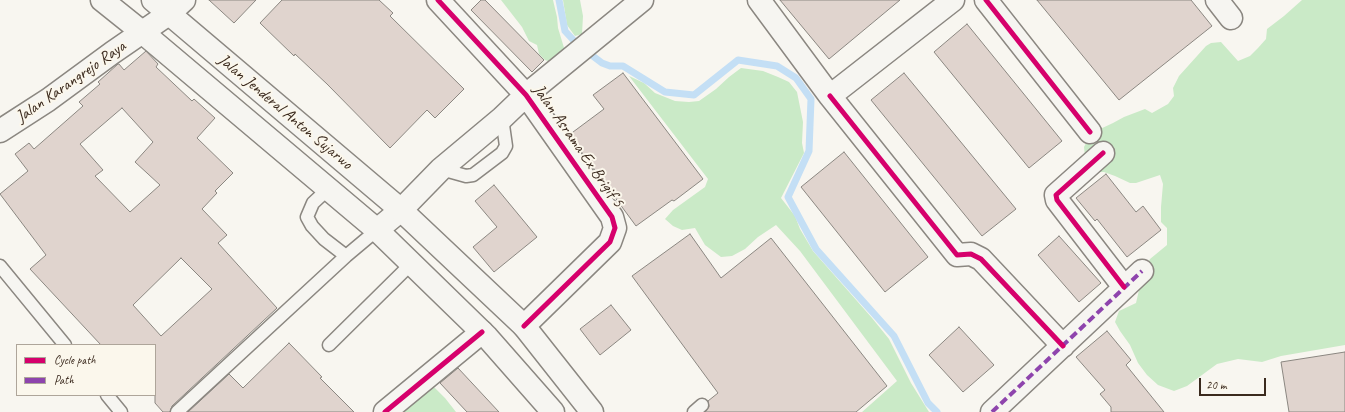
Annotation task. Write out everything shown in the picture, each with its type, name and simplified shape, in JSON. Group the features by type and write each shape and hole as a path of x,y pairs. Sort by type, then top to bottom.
{"main road":[{"name":"Jalan Jenderal Anton Sujarwo","path":"102,0 147,36 377,230 482,332 554,412"},
{"name":"Jalan Jenderal Anton Sujarwo","path":"153,0 177,7 401,210 524,326 592,412"},
{"name":"Jalan Asrama Ex Brigif 5","path":"438,0 526,95 612,217 615,228 610,242 524,326"},
{"name":"Jalan Asrama Ex Brigif 5","path":"401,210 441,169 502,118 526,95 642,0"},
{"path":"759,0 830,96 957,255 971,254 981,259 1063,346"},
{"path":"830,96 953,0"},
{"path":"986,0 1090,132"},
{"path":"1217,0 1231,18"},
{"name":"Jalan Karangrejo Raya","path":"0,131 48,100 112,53 147,36 177,7"},
{"path":"1103,153 1056,194 1057,200 1124,287"},
{"path":"377,230 401,210"},
{"path":"992,412 1142,271"},
{"path":"385,412 482,332"}],"lane":[{"path":"328,189 313,203 307,217 312,226 324,239 346,256"},
{"path":"177,412 346,256 377,230"},
{"path":"329,345 412,263"},
{"path":"0,266 64,344"},
{"path":"108,396 121,412"}],"green space":[{"path":"501,0 553,0 558,28 565,51 551,62 545,60 539,54 537,45 529,41 522,27"},
{"path":"563,0 580,0 583,16 582,34 575,36 567,25"},
{"path":"1302,0 1345,0 1345,345 1281,356 1262,362 1238,359 1217,364 1187,386 1174,391 1158,385 1147,375 1138,363 1130,345 1115,322 1119,311 1136,303 1143,273 1150,259 1167,245 1167,228 1161,222 1163,184 1160,175 1136,183 1130,183 1104,172 1096,172 1085,157 1084,147 1087,141 1098,130 1124,117 1145,109 1152,113 1168,104 1174,96 1173,88 1179,76 1206,46 1211,43 1221,42 1238,61 1250,56 1266,39 1267,29"},
{"path":"741,68 763,71 778,77 789,82 797,92 803,122 802,143 804,153 781,198 795,216 800,229 813,251 889,339 911,383 929,412 862,412 897,381 800,251 776,225 758,237 745,249 732,256 721,257 705,245 695,228 682,230 673,226 665,219 673,210 705,187 708,179 629,76 644,83 655,93 675,101 689,102 699,101"},
{"path":"433,386 456,412 374,412"}],"building":[{"path":"209,0 256,0 234,23"},
{"path":"282,0 379,0 393,13 390,16 464,89 435,118 427,110 390,148 327,84 295,54 294,56 260,23"},
{"path":"481,0 485,0 544,60 532,72 471,10"},
{"path":"780,0 900,0 829,59"},
{"path":"1037,0 1191,0 1212,26 1119,100"},
{"path":"967,24 1062,141 1029,168 934,52"},
{"path":"146,51 158,64 156,67 192,101 194,99 215,118 197,138 233,173 215,191 217,193 202,209 227,235 218,243 277,308 172,406 170,412 163,412 155,403 156,344 100,344 30,269 46,255 0,194 28,171 15,154 29,143 34,149 83,106 79,102 100,84 98,82 119,64 124,70","holes":["122,108 153,142 135,162 160,185 130,212 95,176 103,170 80,144","181,258 212,289 161,336 133,305"]},
{"path":"623,73 703,179 674,201 672,200 636,226 569,135 604,109 593,95"},
{"path":"904,73 1016,209 982,236 871,100"},
{"path":"844,152 928,257 885,292 801,187"},
{"path":"1106,174 1136,212 1143,206 1161,230 1127,257 1097,219 1095,221 1076,198"},
{"path":"494,185 537,237 494,272 473,247 497,227 475,201"},
{"path":"690,234 721,278 771,238 887,386 856,412 705,412 709,407 708,401 718,393 632,276"},
{"path":"1059,236 1101,283 1079,302 1038,255"},
{"path":"611,305 631,330 600,355 580,329"},
{"path":"959,327 994,365 963,392 929,355"},
{"path":"1107,331 1131,360 1126,365 1164,412 1111,412 1111,407 1100,394 1105,390 1076,357"},
{"path":"289,343 322,377 320,378 354,412 188,412 229,374 243,388"},
{"path":"1345,352 1345,412 1289,412 1281,362"},
{"path":"458,368 499,412 467,412 440,383"}],"waterway":[{"path":"559,0 565,31 577,44 602,63 610,66 623,66 665,92 694,95 738,60 777,66 796,78 811,99 809,151 788,197 816,249 894,336 928,403 937,412"}],"marked path":[{"path":"992,412 1142,271"}],"cycle path":[{"path":"438,0 526,95 612,217 615,228 610,242 524,326"},
{"path":"986,0 1090,132"},
{"path":"830,96 957,255 971,254 981,259 1063,346"},
{"path":"1103,153 1056,195 1057,200 1124,287"},
{"path":"385,412 482,332"}]}
